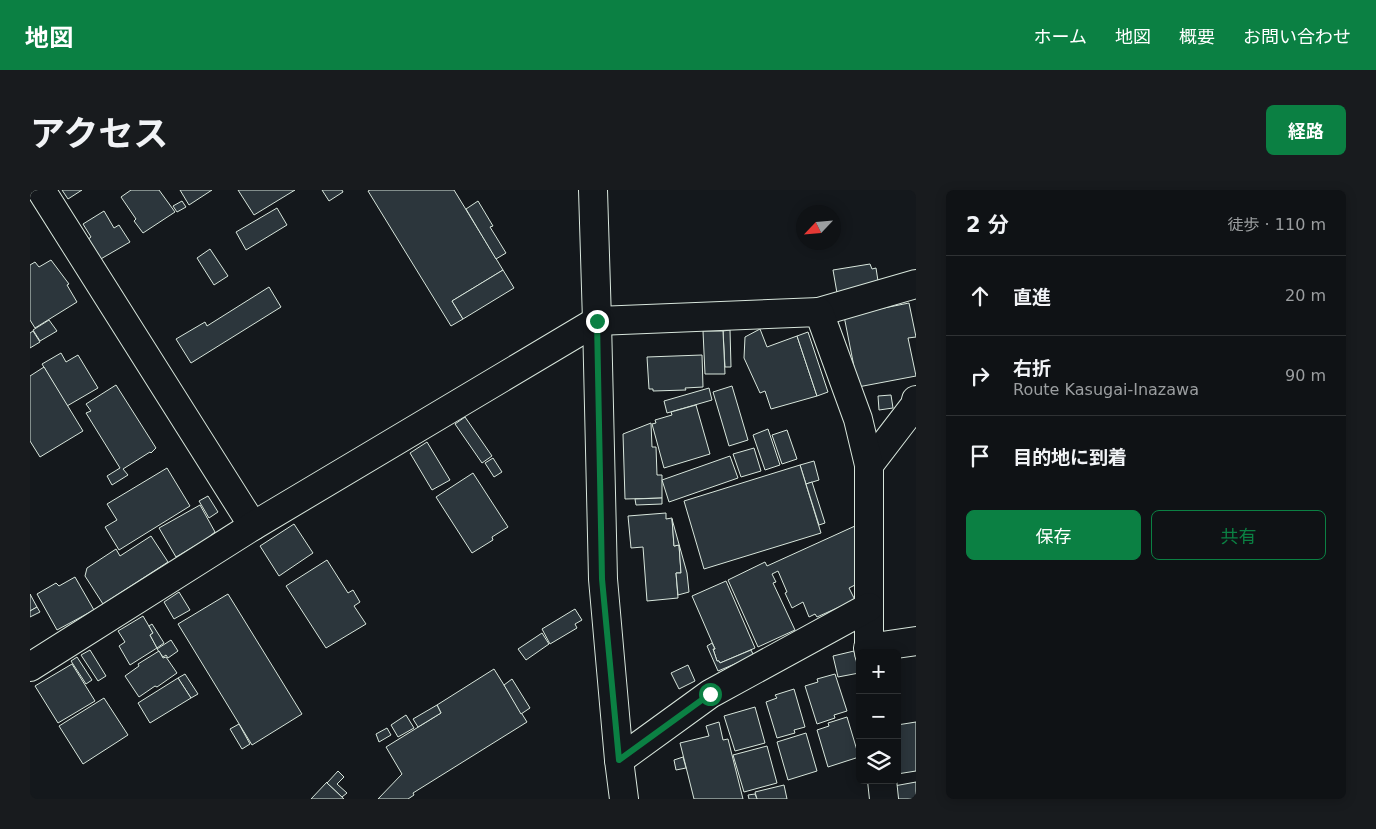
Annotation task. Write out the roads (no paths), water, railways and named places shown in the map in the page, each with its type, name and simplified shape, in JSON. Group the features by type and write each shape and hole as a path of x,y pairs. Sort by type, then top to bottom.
{"street":[{"path":"41,190 253,526"},
{"path":"592,190 597,321 602,579 624,799"},
{"path":"30,667 253,526 597,321 819,312 916,284"},
{"path":"819,312 858,418 869,465 869,649"},
{"path":"869,465 915,405 916,400"},
{"path":"619,760 710,694 869,607"},
{"path":"874,649 916,641"},
{"path":"882,784 884,799"}]}
